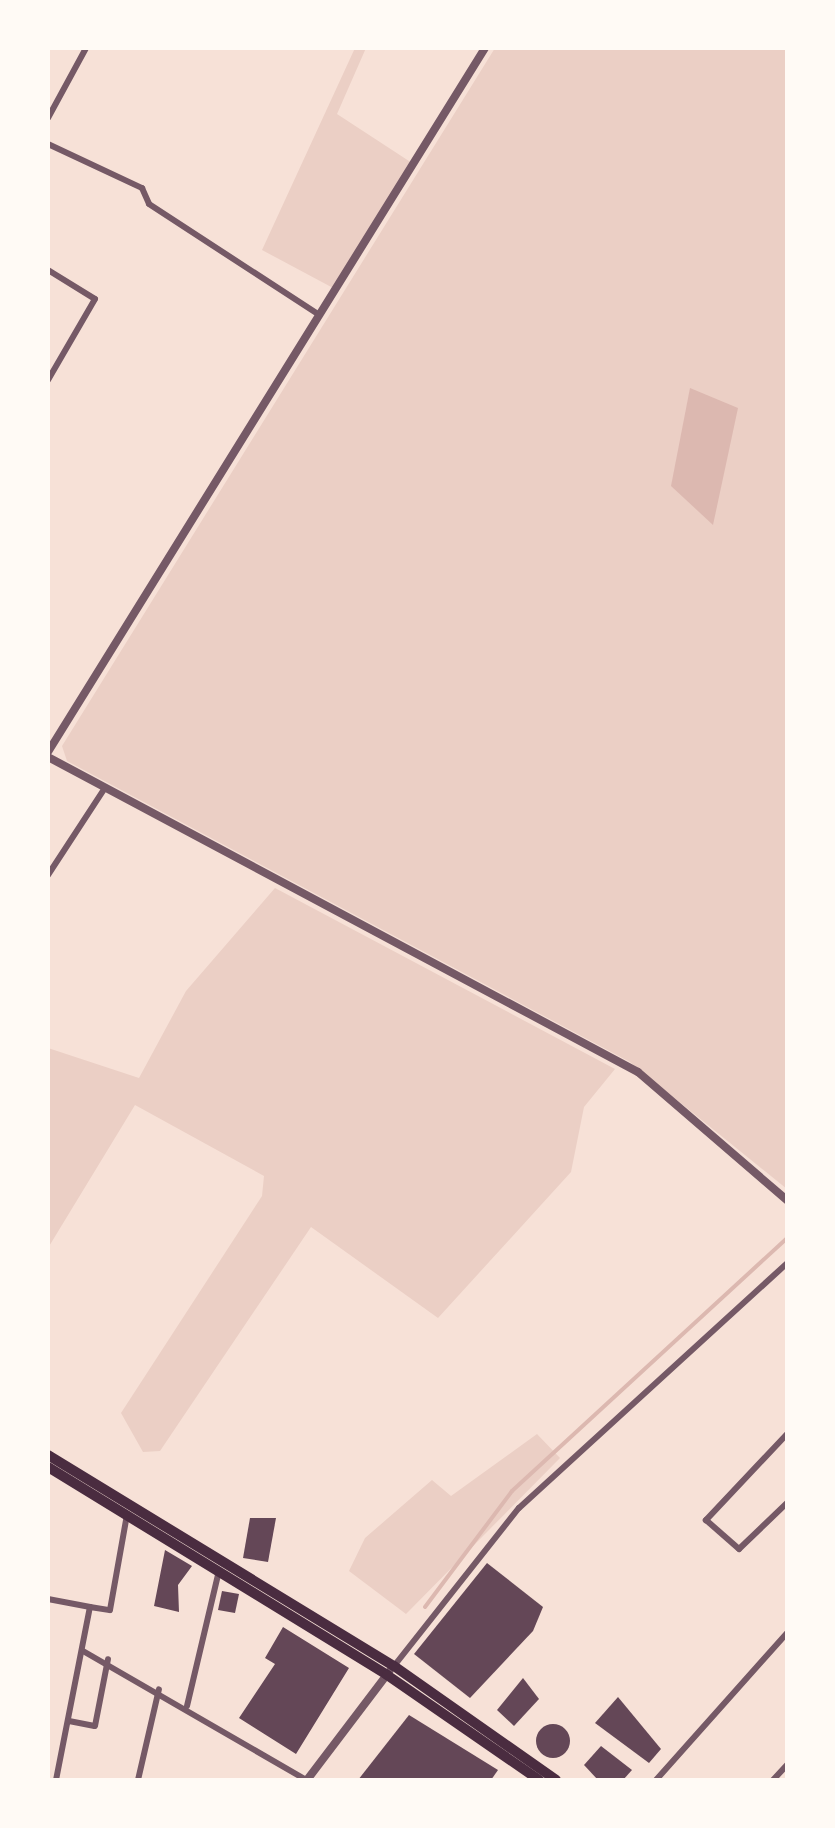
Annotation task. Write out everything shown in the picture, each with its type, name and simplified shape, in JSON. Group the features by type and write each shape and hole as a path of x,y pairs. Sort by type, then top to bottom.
{"highway":[{"path":"48,1455 390,1670 556,1780"},
{"path":"48,1467 390,1670 537,1780"}],"street":[{"path":"48,118 86,48"},
{"path":"485,48 48,754 638,1072 788,1201"},
{"path":"48,144 142,188 149,204 319,315"},
{"path":"48,270 95,300 48,380"},
{"path":"48,875 105,788"},
{"path":"83,1652 108,1659 307,1780 519,1508 788,1262"},
{"path":"788,1433 706,1520 739,1549 788,1502"},
{"path":"48,1599 110,1610 127,1514"},
{"path":"187,1706 219,1571"},
{"path":"56,1780 90,1607"},
{"path":"656,1780 788,1632"},
{"path":"69,1721 95,1726 108,1659"},
{"path":"138,1780 159,1689"},
{"path":"773,1780 788,1764"}],"shaded area":[{"path":"355,48 366,48 337,114 412,163 335,289 262,250"},
{"path":"495,48 787,48 787,1189 630,1062 67,761 62,746"},
{"path":"690,388 738,408 713,525 671,486"},
{"path":"275,888 615,1069 584,1107 571,1172 438,1318 311,1227 160,1451 143,1452 121,1413 262,1196 264,1176 135,1105 48,1248 48,1048 139,1078 186,991"},
{"path":"537,1434 560,1458 406,1614 349,1571 365,1538 432,1480 451,1496"}],"building":[{"path":"250,1518 276,1518 268,1562 243,1558"},
{"path":"165,1550 192,1566 178,1585 179,1612 154,1606"},
{"path":"487,1563 543,1607 533,1631 470,1698 414,1654"},
{"path":"222,1591 239,1594 235,1613 218,1610"},
{"path":"283,1627 349,1668 296,1754 239,1718 275,1664 265,1658"},
{"path":"523,1678 539,1699 514,1726 497,1710"},
{"path":"618,1697 661,1749 649,1763 595,1723"},
{"path":"409,1715 498,1770 491,1780 358,1780"},
{"path":"553,1724 565,1729 570,1741 565,1753 553,1758 541,1753 536,1741 541,1729"},
{"path":"601,1746 632,1770 623,1780 598,1780 584,1765"}],"waterway":[{"path":"425,1607 512,1491 788,1237"}]}
